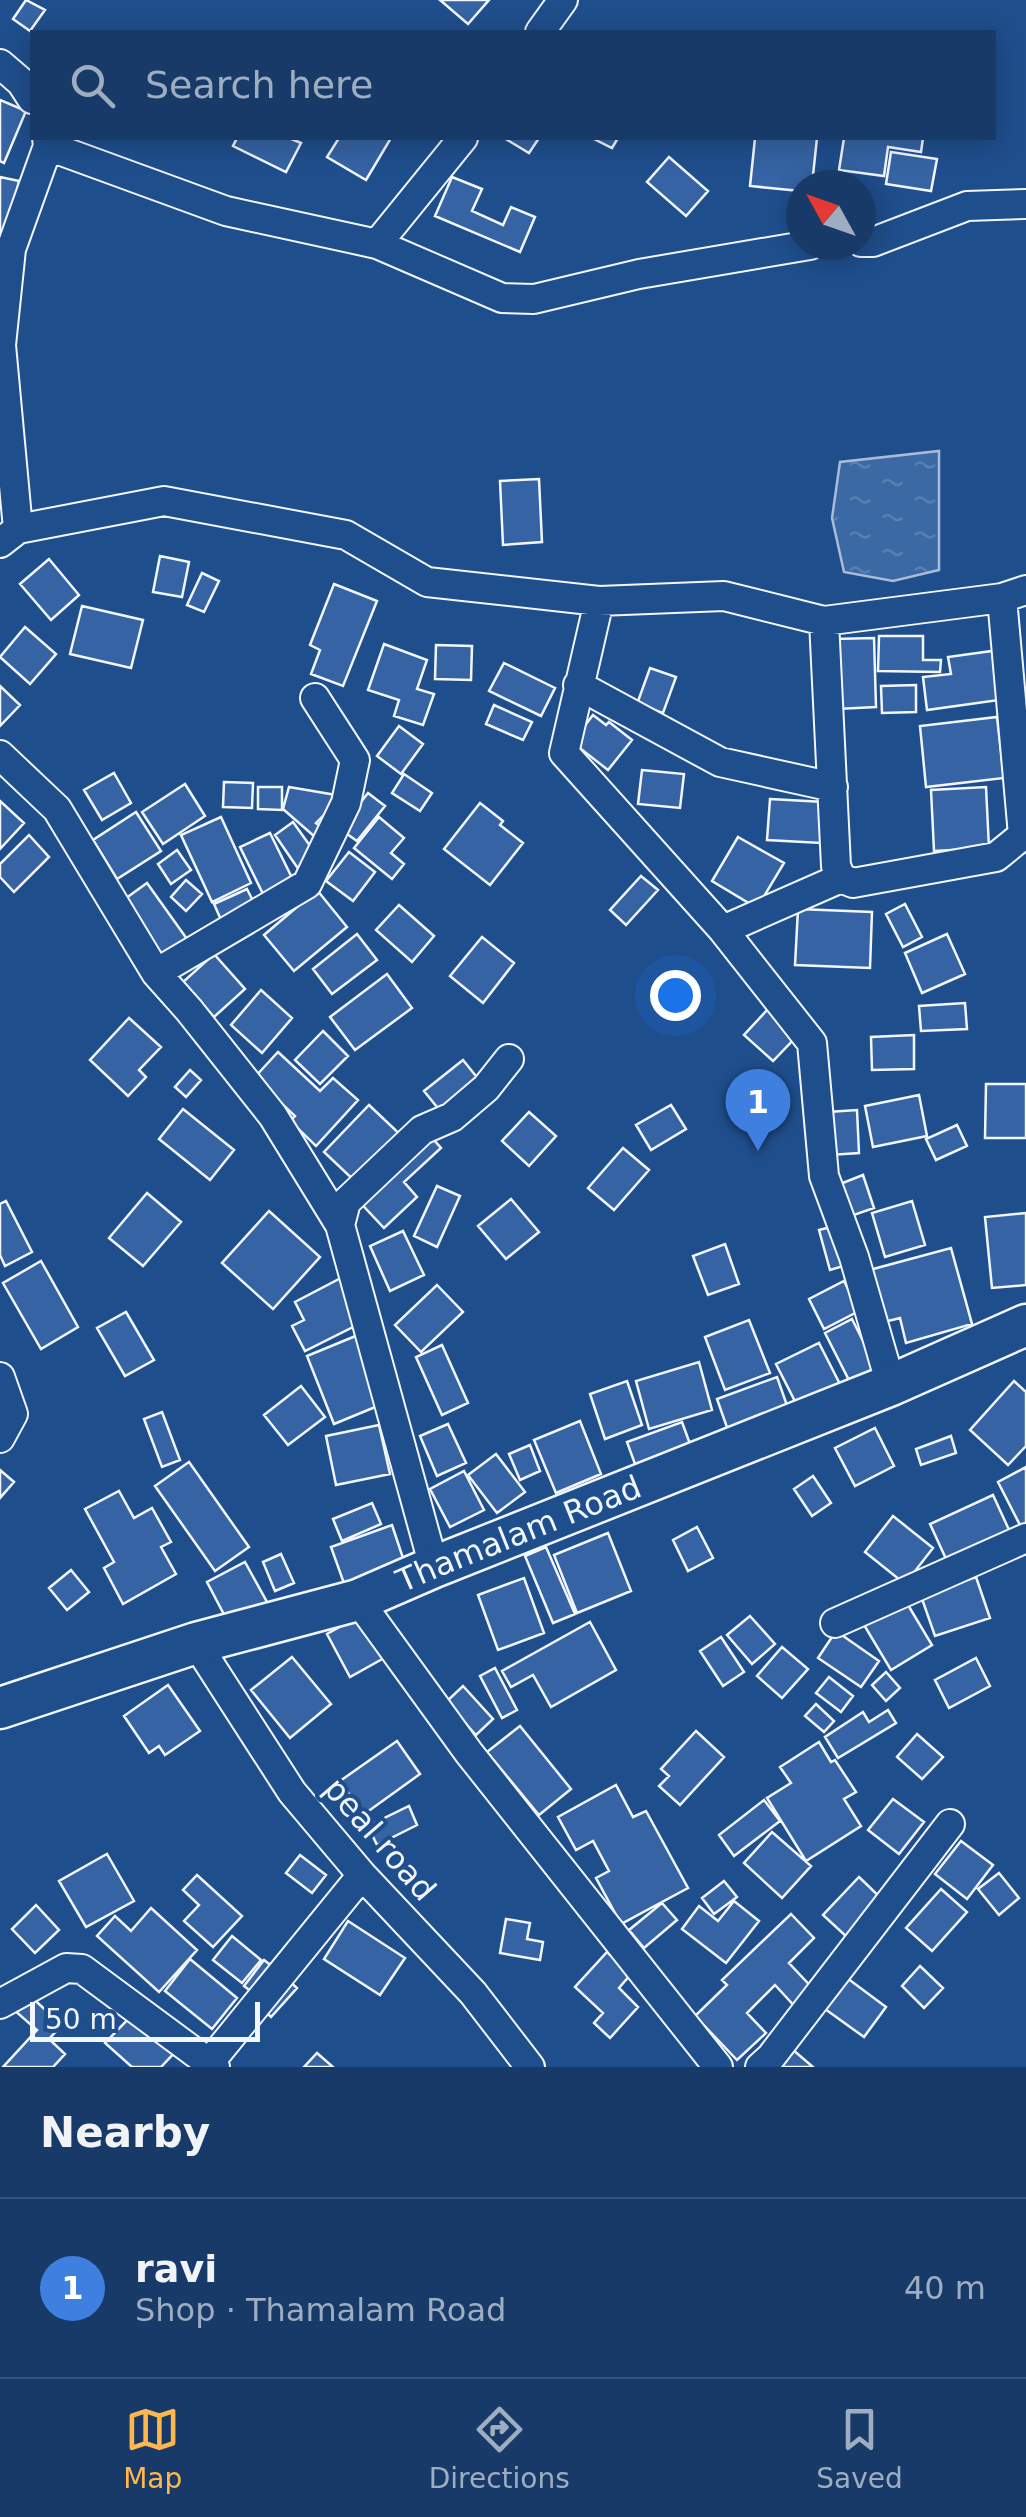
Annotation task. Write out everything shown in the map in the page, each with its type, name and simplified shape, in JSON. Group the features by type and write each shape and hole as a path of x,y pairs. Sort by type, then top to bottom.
{"street":[{"path":"541,30 563,0"},
{"path":"0,64 30,95"},
{"path":"378,244 461,140"},
{"path":"786,249 638,274 534,299 502,298 378,244 226,211 48,142 11,249 1,345 9,536 164,501 346,535 426,582 599,602 724,596 824,621 1014,594 1023,835 996,857 853,883 841,878 836,866 824,621"},
{"path":"876,240 967,206 1026,204"},
{"path":"599,602 564,753 724,930 812,1043 824,1176 854,1257 892,1386"},
{"path":"578,685 720,762 834,788"},
{"path":"156,973 307,884 346,803 355,760 315,698"},
{"path":"0,756 57,810 156,973 273,1116 340,1225 434,1567"},
{"path":"724,930 841,878"},
{"path":"340,1225 346,1202 422,1130 452,1118 486,1088 509,1059"},
{"name":"Thamalam Road","path":"0,1708 196,1643 358,1600 892,1386 1026,1325"},
{"path":"0,1378 13,1414 0,1438"},
{"path":"835,1623 1026,1538"},
{"path":"358,1600 469,1753 718,2067"},
{"name":"peal road","path":"196,1643 292,1792 473,1993 530,2067"},
{"path":"760,2067 772,2057 950,1824"},
{"path":"0,2004 66,1968 82,1969 210,2066 362,1874"}],"water":[{"path":"939,451 939,570 893,581 844,572 832,518 840,462"}],"building":[{"path":"26,0 45,10 30,31 13,19"},
{"path":"440,0 489,0 468,24"},
{"path":"0,100 26,111 4,163 0,161"},
{"path":"236,140 301,143 286,172 233,146"},
{"path":"338,140 390,140 366,180 327,157"},
{"path":"507,140 538,140 529,153"},
{"path":"596,140 617,140 612,148"},
{"path":"755,140 817,140 814,170 786,170 786,190 750,186"},
{"path":"844,140 923,140 921,152 888,147 884,176 876,175 876,170 839,170"},
{"path":"891,152 937,159 931,191 886,184"},
{"path":"669,157 708,191 686,216 647,182"},
{"path":"0,177 19,181 0,263"},
{"path":"452,177 482,189 472,211 503,225 511,207 535,217 520,252 435,216"},
{"path":"539,479 542,542 503,545 500,481"},
{"path":"160,556 189,562 182,597 153,592"},
{"path":"49,559 79,595 51,620 20,584"},
{"path":"202,573 219,581 204,612 187,605"},
{"path":"334,584 377,601 343,686 311,674 320,650 310,645"},
{"path":"82,606 143,620 131,668 70,654"},
{"path":"25,627 56,654 30,684 0,657"},
{"path":"879,636 923,636 923,660 941,660 940,672 878,671"},
{"path":"874,638 876,707 837,709 834,639"},
{"path":"384,644 427,660 417,689 434,694 423,725 394,716 399,700 368,690"},
{"path":"436,645 472,646 471,680 435,679"},
{"path":"992,651 999,700 927,710 923,677 951,674 948,657"},
{"path":"504,663 555,688 541,716 489,691"},
{"path":"650,668 676,677 663,713 637,704"},
{"path":"916,685 916,712 882,713 881,686"},
{"path":"0,686 20,705 0,726"},
{"path":"494,705 532,722 523,740 486,724"},
{"path":"593,715 632,740 608,770 572,742"},
{"path":"997,717 1004,778 926,787 920,726"},
{"path":"399,726 423,744 401,774 377,756"},
{"path":"642,770 684,774 680,808 638,804"},
{"path":"114,773 131,803 102,820 84,790"},
{"path":"404,774 432,793 420,811 392,793"},
{"path":"224,782 253,783 252,808 223,807"},
{"path":"185,784 205,816 163,844 142,812"},
{"path":"258,787 282,787 282,810 258,809"},
{"path":"289,787 336,795 329,810 316,823 323,828 315,837 283,809"},
{"path":"986,787 989,848 934,851 931,790"},
{"path":"368,793 385,806 357,841 340,829"},
{"path":"770,799 824,802 821,843 767,840"},
{"path":"0,801 24,823 0,849"},
{"path":"480,803 523,843 490,885 444,849"},
{"path":"136,812 161,851 117,879 93,840"},
{"path":"221,817 251,883 212,902 181,835"},
{"path":"379,817 404,838 391,853 404,864 392,879 354,848"},
{"path":"293,822 318,857 299,870 275,835"},
{"path":"270,833 295,884 265,898 240,847"},
{"path":"29,835 49,857 14,892 0,877 0,864"},
{"path":"738,837 784,863 757,908 712,881"},
{"path":"177,850 191,870 171,884 158,864"},
{"path":"349,852 375,872 353,901 326,881"},
{"path":"641,876 658,890 626,925 610,910"},
{"path":"186,880 202,894 186,911 171,897"},
{"path":"147,883 187,939 163,957 122,901"},
{"path":"247,889 256,907 222,922 214,904"},
{"path":"317,890 347,927 294,971 264,935"},
{"path":"905,904 922,937 903,947 886,914"},
{"path":"399,905 434,936 412,962 376,930"},
{"path":"798,909 872,912 870,968 795,965"},
{"path":"357,934 377,960 332,994 313,969"},
{"path":"947,934 965,974 922,993 905,953"},
{"path":"482,937 514,963 483,1003 450,976"},
{"path":"214,954 245,989 214,1017 183,982"},
{"path":"387,974 412,1008 355,1050 330,1017"},
{"path":"261,990 292,1018 262,1053 231,1025"},
{"path":"965,1003 967,1029 921,1031 919,1006"},
{"path":"768,1009 797,1036 773,1061 744,1035"},
{"path":"129,1018 161,1047 139,1070 146,1077 128,1096 90,1060"},
{"path":"323,1031 348,1056 320,1084 295,1060"},
{"path":"914,1035 914,1069 872,1070 871,1037"},
{"path":"278,1052 320,1091 333,1078 358,1100 316,1146 290,1121 295,1116 254,1078"},
{"path":"463,1060 484,1086 445,1117 424,1091"},
{"path":"190,1070 201,1080 186,1097 175,1087"},
{"path":"986,1084 1026,1084 1026,1138 985,1138"},
{"path":"919,1095 927,1136 873,1147 865,1106"},
{"path":"369,1105 406,1140 361,1187 324,1152"},
{"path":"671,1105 686,1129 651,1150 636,1125"},
{"path":"183,1109 234,1150 210,1180 159,1139"},
{"path":"857,1110 859,1153 830,1155 828,1112"},
{"path":"529,1112 556,1136 529,1166 502,1141"},
{"path":"957,1125 967,1146 936,1160 926,1139"},
{"path":"425,1130 441,1148 404,1182 417,1197 384,1228 354,1196"},
{"path":"623,1148 649,1170 614,1210 588,1188"},
{"path":"863,1175 874,1208 851,1216 840,1184"},
{"path":"437,1186 460,1196 437,1247 414,1236"},
{"path":"147,1193 181,1222 143,1266 109,1238"},
{"path":"511,1199 539,1232 506,1259 478,1226"},
{"path":"6,1201 32,1252 5,1266 0,1255 0,1204"},
{"path":"912,1201 925,1245 885,1257 872,1213"},
{"path":"269,1211 320,1257 273,1309 222,1263"},
{"path":"1026,1213 1026,1285 992,1288 985,1217"},
{"path":"835,1226 847,1265 830,1270 819,1230"},
{"path":"403,1231 424,1275 390,1291 370,1246"},
{"path":"725,1244 739,1284 708,1295 693,1256"},
{"path":"951,1248 972,1324 906,1343 900,1318 880,1323 866,1271"},
{"path":"41,1261 78,1327 41,1349 3,1283"},
{"path":"341,1278 363,1322 305,1351 292,1326 304,1320 295,1302"},
{"path":"844,1281 859,1311 824,1329 809,1299"},
{"path":"437,1285 463,1312 421,1352 395,1325"},
{"path":"126,1312 154,1360 125,1376 97,1328"},
{"path":"852,1319 881,1377 854,1390 825,1333"},
{"path":"749,1320 770,1373 725,1390 705,1337"},
{"path":"358,1335 385,1403 334,1424 307,1356"},
{"path":"819,1343 844,1392 801,1413 776,1364"},
{"path":"442,1345 468,1403 442,1415 416,1357"},
{"path":"699,1362 712,1410 649,1429 636,1381"},
{"path":"777,1377 790,1414 730,1436 717,1399"},
{"path":"627,1381 642,1425 605,1439 590,1394"},
{"path":"1014,1381 1026,1392 1026,1446 1008,1465 970,1430"},
{"path":"301,1386 325,1417 288,1445 264,1415"},
{"path":"162,1412 180,1460 162,1467 144,1419"},
{"path":"580,1421 601,1474 556,1493 534,1440"},
{"path":"682,1422 690,1444 635,1464 627,1442"},
{"path":"448,1424 466,1463 437,1476 420,1436"},
{"path":"379,1425 390,1474 336,1485 326,1436"},
{"path":"875,1428 894,1466 855,1486 835,1448"},
{"path":"951,1436 956,1453 921,1465 916,1449"},
{"path":"530,1445 540,1471 520,1480 509,1454"},
{"path":"496,1454 525,1492 497,1513 468,1475"},
{"path":"189,1462 249,1547 215,1571 155,1486"},
{"path":"1026,1467 1026,1525 1021,1527 998,1482"},
{"path":"0,1470 14,1482 0,1498"},
{"path":"464,1471 484,1510 450,1527 430,1489"},
{"path":"813,1476 831,1503 812,1516 794,1489"},
{"path":"119,1491 134,1518 152,1508 171,1542 161,1547 176,1574 123,1604 104,1568 114,1562 85,1509"},
{"path":"993,1495 1010,1532 947,1561 930,1524"},
{"path":"372,1503 381,1524 342,1541 333,1519"},
{"path":"893,1516 933,1548 905,1584 865,1552"},
{"path":"392,1525 406,1567 346,1589 331,1547"},
{"path":"697,1527 713,1558 688,1571 673,1540"},
{"path":"608,1533 631,1591 577,1613 554,1555"},
{"path":"546,1547 575,1614 553,1623 525,1556"},
{"path":"281,1554 294,1583 275,1591 263,1562"},
{"path":"245,1562 267,1602 228,1622 207,1582"},
{"path":"71,1570 89,1592 67,1610 49,1588"},
{"path":"976,1577 990,1618 935,1636 921,1596"},
{"path":"524,1578 544,1633 498,1650 478,1595"},
{"path":"905,1600 932,1645 891,1670 864,1625"},
{"path":"361,1615 384,1658 350,1677 327,1634"},
{"path":"750,1616 775,1644 752,1664 727,1635"},
{"path":"590,1622 616,1670 551,1707 533,1675 511,1687 502,1671"},
{"path":"836,1631 879,1661 861,1687 818,1658"},
{"path":"721,1637 744,1672 723,1686 700,1651"},
{"path":"782,1647 808,1669 782,1698 757,1676"},
{"path":"292,1657 331,1704 290,1738 251,1690"},
{"path":"976,1658 990,1686 949,1708 935,1680"},
{"path":"495,1668 517,1710 502,1718 480,1676"},
{"path":"886,1672 900,1688 886,1701 872,1685"},
{"path":"829,1677 853,1696 841,1712 816,1693"},
{"path":"168,1685 200,1731 165,1755 159,1746 149,1753 124,1716"},
{"path":"463,1686 493,1719 476,1735 446,1702"},
{"path":"816,1704 834,1721 824,1732 805,1716"},
{"path":"888,1710 896,1723 838,1758 825,1737 863,1712 869,1722"},
{"path":"520,1726 571,1789 539,1815 487,1752"},
{"path":"696,1731 724,1757 680,1805 659,1786 669,1776 661,1769"},
{"path":"917,1734 943,1757 922,1779 897,1757"},
{"path":"397,1741 420,1774 363,1815 340,1781"},
{"path":"819,1742 856,1792 844,1799 861,1826 806,1861 767,1798 791,1783 780,1767"},
{"path":"616,1785 633,1817 646,1811 688,1888 621,1924 596,1878 609,1871 593,1841 576,1850 558,1817"},
{"path":"893,1799 924,1822 899,1854 868,1830"},
{"path":"764,1800 780,1821 734,1856 719,1835"},
{"path":"409,1806 417,1825 377,1845 368,1826"},
{"path":"772,1832 811,1866 782,1898 744,1863"},
{"path":"961,1841 993,1865 967,1899 935,1874"},
{"path":"107,1854 134,1901 86,1927 59,1881"},
{"path":"300,1855 326,1875 312,1893 286,1873"},
{"path":"999,1873 1019,1898 999,1915 978,1889"},
{"path":"197,1875 242,1916 213,1947 184,1921 199,1905 183,1890"},
{"path":"859,1877 884,1901 849,1939 823,1915"},
{"path":"724,1881 737,1897 714,1914 702,1898"},
{"path":"941,1889 967,1912 932,1951 906,1928"},
{"path":"734,1901 759,1921 726,1963 682,1929 699,1906 718,1921"},
{"path":"662,1903 677,1920 644,1948 629,1930"},
{"path":"36,1905 59,1930 35,1953 12,1929"},
{"path":"151,1908 197,1950 159,1992 97,1936 115,1916 131,1931"},
{"path":"791,1914 814,1938 789,1963 817,1993 799,2011 775,1985 747,2013 766,2033 737,2060 695,2016 727,1985 722,1980"},
{"path":"506,1919 530,1923 527,1939 543,1942 540,1960 500,1953"},
{"path":"348,1921 405,1958 380,1995 324,1959"},
{"path":"232,1936 261,1960 242,1983 213,1960"},
{"path":"607,1952 631,1974 619,1988 638,2007 610,2038 594,2023 603,2013 575,1987"},
{"path":"190,1959 237,1998 212,2029 165,1991"},
{"path":"264,1960 277,1970 257,1996 244,1986"},
{"path":"920,1966 943,1988 924,2008 902,1986"},
{"path":"847,1978 886,2007 864,2037 825,2009"},
{"path":"287,1979 297,1988 271,2017 261,2008"},
{"path":"28,1994 62,2025 49,2039 65,2054 53,2067 3,2067 37,2030 14,2010"},
{"path":"137,2010 178,2049 161,2067 132,2067 105,2043"},
{"path":"792,2049 813,2067 777,2067"},
{"path":"317,2053 333,2067 304,2067"}],"place":[{"name":"ravi","path":"758,1151"}]}
